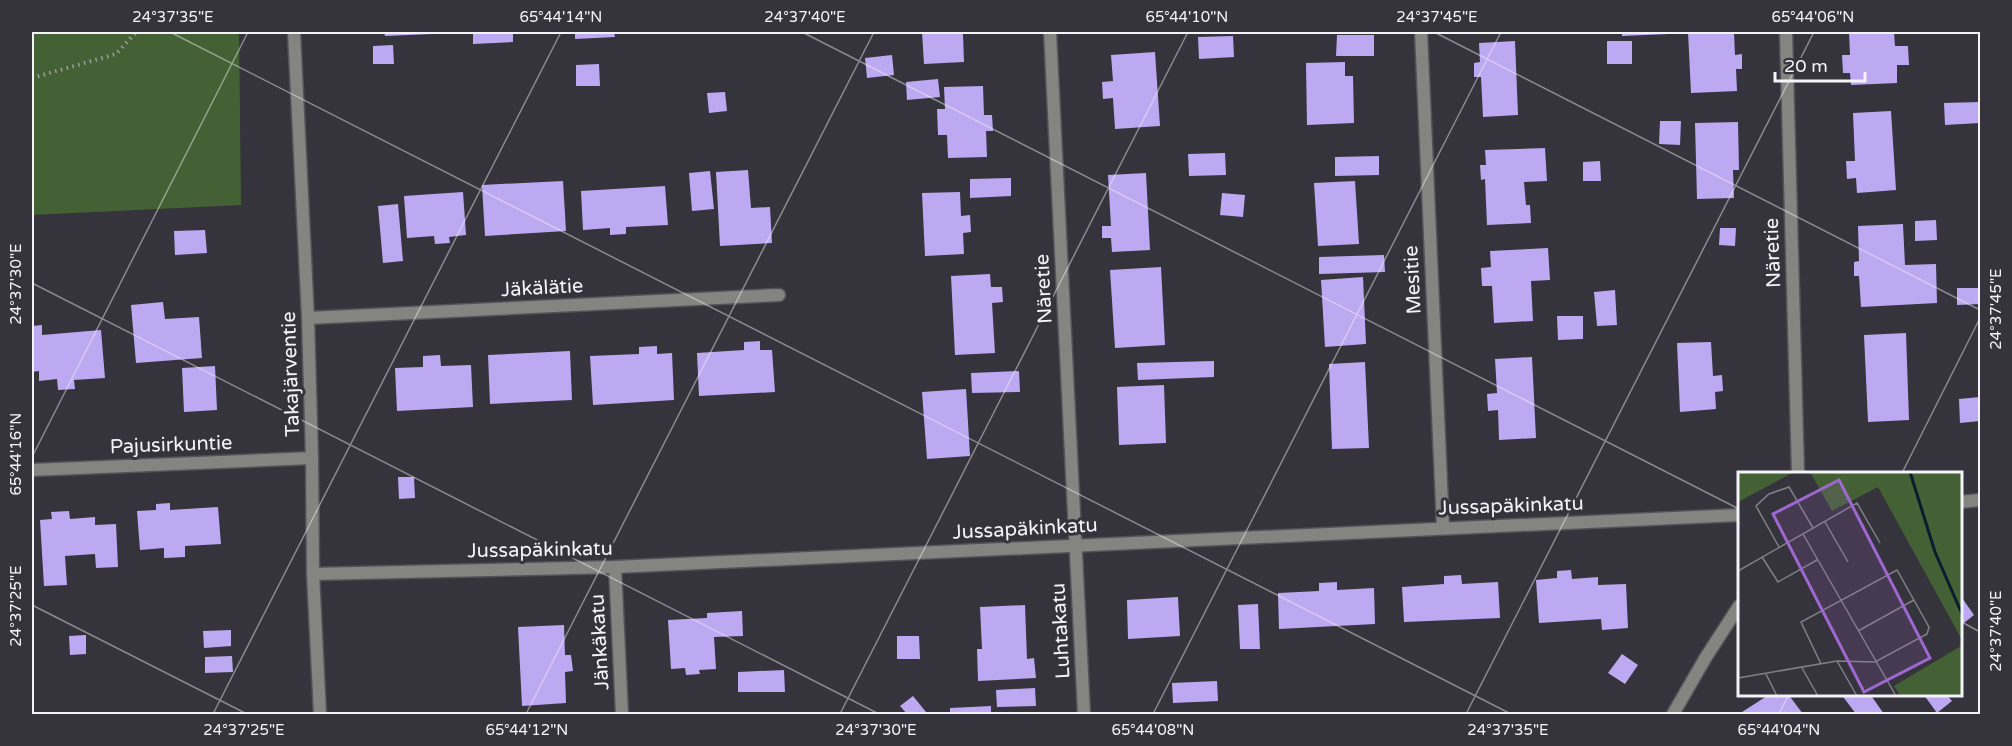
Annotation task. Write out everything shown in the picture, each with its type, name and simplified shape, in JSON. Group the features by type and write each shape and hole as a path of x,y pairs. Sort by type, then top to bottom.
{"street":[{"name":"Takajärventie","path":"294,32 308,318 313,574 320,714"},
{"name":"Näretie","path":"1050,32 1075,545"},
{"name":"Mesitie","path":"1421,32 1443,527"},
{"name":"Näretie","path":"1786,32 1798,472"},
{"name":"Jäkälätie","path":"308,318 779,295"},
{"name":"Pajusirkuntie","path":"32,470 312,458"},
{"path":"1961,502 1980,500"},
{"name":"Jussapäkinkatu","path":"313,574 615,567 1738,515"},
{"name":"Luhtakatu","path":"1075,545 1084,714"},
{"name":"Jänkäkatu","path":"615,567 622,714"},
{"path":"1673,714 1738,608"}],"path":[{"path":"32,78 116,54 136,32"}],"green space":[{"path":"32,32 239,32 241,205 32,215"}],"building":[{"path":"384,32 456,32 456,33 385,36"},
{"path":"473,32 513,32 513,42 473,44"},
{"path":"575,32 614,32 615,37 575,39"},
{"path":"922,32 969,32 970,34 963,34 964,62 924,64"},
{"path":"1622,32 1669,32 1669,34 1622,36"},
{"path":"1688,32 1734,32 1735,55 1742,54 1742,69 1736,69 1737,91 1691,93"},
{"path":"1849,32 1894,32 1895,46 1908,46 1909,65 1897,65 1897,83 1851,85 1850,73 1843,73 1842,55 1850,55"},
{"path":"1337,35 1374,35 1374,56 1336,56"},
{"path":"1233,36 1234,57 1199,59 1198,37"},
{"path":"1515,41 1518,115 1483,117 1481,77 1474,77 1474,63 1480,62 1479,43"},
{"path":"1607,41 1632,41 1632,64 1607,64"},
{"path":"393,45 394,64 373,64 373,46"},
{"path":"1155,52 1160,126 1115,129 1113,98 1103,99 1102,82 1113,81 1111,55"},
{"path":"892,55 894,75 867,78 865,58"},
{"path":"1345,62 1345,76 1353,76 1354,123 1307,125 1306,63"},
{"path":"599,64 600,86 576,86 576,65"},
{"path":"938,79 940,97 907,100 906,82"},
{"path":"983,86 984,115 992,115 993,131 986,131 987,157 948,158 947,135 938,135 937,109 945,109 944,87"},
{"path":"725,92 727,111 709,113 707,93"},
{"path":"1980,102 1980,123 1945,125 1944,103"},
{"path":"1891,111 1896,190 1857,193 1856,178 1847,179 1846,161 1855,161 1853,113"},
{"path":"1660,121 1681,121 1680,145 1659,144"},
{"path":"1738,122 1739,170 1733,170 1734,198 1697,199 1695,123"},
{"path":"1545,148 1547,181 1524,182 1526,205 1530,205 1531,223 1487,225 1485,179 1481,180 1480,165 1486,165 1485,150"},
{"path":"1225,153 1226,175 1189,176 1188,154"},
{"path":"1379,156 1379,175 1335,176 1335,157"},
{"path":"1600,161 1601,181 1583,181 1583,162"},
{"path":"748,170 751,208 770,207 772,243 720,246 716,172"},
{"path":"710,171 714,209 692,211 689,173"},
{"path":"1146,173 1150,250 1112,252 1111,238 1102,238 1102,226 1111,226 1108,175"},
{"path":"1011,178 1011,196 970,198 970,179"},
{"path":"563,181 566,231 485,236 482,185"},
{"path":"1355,181 1359,244 1318,246 1314,183"},
{"path":"665,186 668,225 626,227 626,234 610,235 610,228 583,230 581,191"},
{"path":"463,192 466,235 449,237 450,243 435,244 434,236 407,238 404,196"},
{"path":"960,192 961,216 970,215 971,232 963,233 964,254 925,256 922,193"},
{"path":"1222,193 1245,195 1243,217 1220,215"},
{"path":"398,204 403,261 383,263 378,206"},
{"path":"1936,220 1937,240 1915,241 1915,221"},
{"path":"1903,224 1905,265 1936,264 1937,303 1861,307 1859,276 1854,276 1854,262 1859,261 1858,226"},
{"path":"1720,228 1736,228 1735,246 1719,245"},
{"path":"205,230 207,253 175,255 174,231"},
{"path":"1548,248 1550,280 1531,281 1533,321 1494,323 1492,286 1482,286 1481,268 1491,267 1490,251"},
{"path":"1384,255 1385,272 1319,274 1319,257"},
{"path":"1161,267 1165,345 1115,348 1110,270"},
{"path":"990,274 991,287 1002,287 1003,302 992,303 995,353 955,355 951,276"},
{"path":"1363,277 1366,344 1325,347 1321,280"},
{"path":"1957,288 1980,288 1980,304 1957,305"},
{"path":"1615,290 1617,325 1597,326 1594,292"},
{"path":"163,302 165,319 199,317 202,358 136,363 131,305"},
{"path":"1557,316 1583,316 1583,339 1558,340"},
{"path":"42,325 42,335 101,330 105,378 74,380 75,389 58,390 57,379 39,381 39,371 32,372 32,326"},
{"path":"1906,333 1909,420 1868,422 1864,335"},
{"path":"760,341 760,350 772,350 775,392 699,396 697,353 744,350 744,342"},
{"path":"1711,342 1713,376 1722,375 1723,391 1715,392 1716,409 1680,412 1677,343"},
{"path":"657,346 657,354 672,353 674,400 593,405 590,356 639,354 639,347"},
{"path":"570,351 572,400 490,404 488,355"},
{"path":"440,355 441,366 471,365 473,407 397,411 395,368 423,367 423,356"},
{"path":"1532,357 1536,438 1499,440 1498,410 1488,411 1487,394 1497,393 1495,359"},
{"path":"1214,361 1214,377 1138,380 1137,363"},
{"path":"1365,362 1369,448 1332,449 1329,364"},
{"path":"215,366 217,410 184,412 182,368"},
{"path":"1019,371 1020,392 972,393 971,373"},
{"path":"1164,385 1166,443 1119,445 1117,387"},
{"path":"966,389 970,456 927,459 922,392"},
{"path":"1980,397 1980,421 1960,423 1959,399"},
{"path":"398,477 414,477 415,498 399,499"},
{"path":"170,503 170,510 218,507 221,544 185,546 185,557 164,558 164,548 140,550 137,511 156,510 156,504"},
{"path":"69,511 70,519 95,517 95,525 116,524 118,567 96,568 95,554 65,556 67,585 44,586 40,520 52,519 51,512"},
{"path":"1571,570 1572,579 1598,577 1598,585 1626,584 1628,628 1602,630 1601,619 1539,623 1536,580 1557,578 1557,571"},
{"path":"1461,575 1462,584 1498,582 1500,618 1404,622 1402,587 1444,584 1444,576"},
{"path":"1337,582 1337,590 1374,588 1375,624 1279,629 1278,593 1319,591 1319,583"},
{"path":"1961,596 1974,615 1961,625"},
{"path":"1178,597 1180,636 1128,639 1127,600"},
{"path":"1258,604 1260,649 1240,649 1238,605"},
{"path":"1025,605 1027,659 1034,658 1036,678 978,681 977,649 982,649 980,607"},
{"path":"742,611 743,636 714,637 716,669 699,670 700,674 686,675 685,668 671,669 668,620 707,618 707,613"},
{"path":"564,625 565,655 571,655 573,671 565,672 566,703 522,706 518,627"},
{"path":"231,630 231,646 204,648 203,631"},
{"path":"86,635 86,654 70,655 69,636"},
{"path":"897,636 919,636 920,659 897,659"},
{"path":"1622,654 1638,665 1625,684 1608,673"},
{"path":"232,656 233,672 205,673 205,657"},
{"path":"784,670 785,692 738,692 738,672"},
{"path":"1217,681 1218,701 1173,703 1172,683"},
{"path":"1035,688 1036,706 997,707 996,690"},
{"path":"1768,695 1789,695 1803,714 1739,714"},
{"path":"1842,695 1871,695 1884,714 1856,714"},
{"path":"1924,695 1947,695 1952,701 1937,713"},
{"path":"913,696 926,712 907,714 900,706"},
{"path":"991,706 991,714 950,714 950,708"}]}
